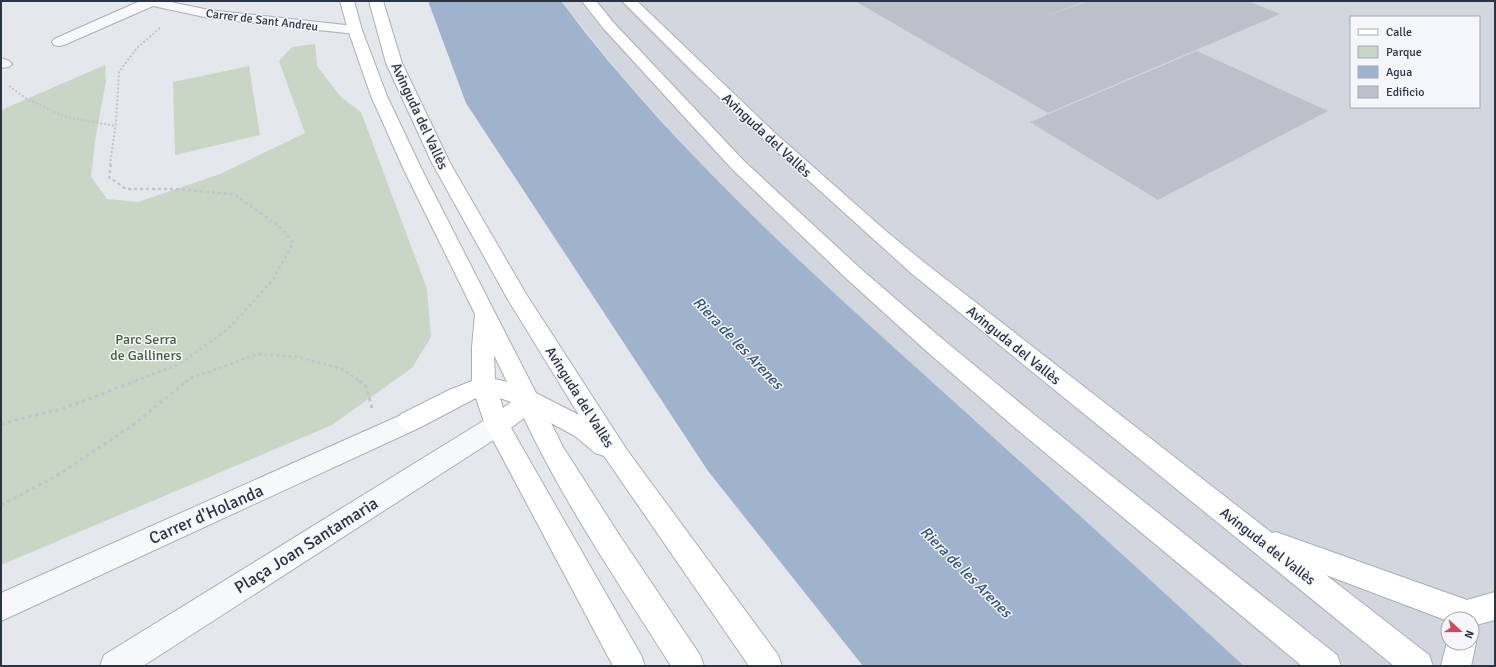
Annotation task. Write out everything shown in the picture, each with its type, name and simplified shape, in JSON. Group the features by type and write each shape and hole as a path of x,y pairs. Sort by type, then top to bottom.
{"main road":[{"name":"Avinguda del Vallès","path":"348,1 355,30 379,96 412,170 486,314 554,454 610,545 688,666"},
{"name":"Avinguda del Vallès","path":"376,1 394,63 441,163 518,298 618,457 748,653 767,666"},
{"path":"589,1 608,26 738,165 855,275 932,343 1028,424 1326,666"},
{"name":"Avinguda del Vallès","path":"629,1 722,94 838,201 918,268 1418,666"},
{"path":"355,30 373,34 388,46"},
{"path":"486,314 483,347 484,387 497,425 630,666"},
{"path":"410,421 471,391 484,387 510,392 584,429 618,457"},
{"path":"497,425 529,402"},
{"path":"1256,537 1451,611"},
{"path":"1480,612 1495,606"},
{"path":"1456,666 1459,651"}],"street":[{"name":"Carrer de Sant Andreu","path":"150,2 209,14 355,30"},
{"path":"59,42 150,2"},
{"name":"Carrer d'Holanda","path":"1,607 410,421"},
{"name":"Plaça Joan Santamaria","path":"115,666 497,425"}],"path":[{"path":"1,424 65,408 180,364 228,329 272,281 293,243 279,226 234,194 175,189 126,188 109,177 119,72 137,48 182,8"},
{"path":"2,63 3,82 27,99 66,117 115,126"},
{"path":"1,504 53,478 133,425 191,378 258,354 299,357 342,369 366,386 374,413 410,421"}],"shaded area":[{"path":"561,1 1495,1 1495,666 1244,666 1015,456 823,284 705,169 626,81"}],"green space":[{"name":"Parc Serra de Galliners","path":"315,44 317,66 341,97 361,112 427,289 431,337 412,368 332,425 1,565 1,110 105,65 106,81 95,141 91,177 107,199 138,202 220,174 305,133 279,61 292,47"},
{"path":"249,66 260,135 175,155 173,82"}],"water":[{"name":"Riera de les Arenes","path":"428,1 561,1 604,56 650,108 746,209 847,305 1244,666 863,666 708,471 466,103"}],"building":[{"path":"855,1 1086,1 1041,18 1089,1 1248,1 1280,14 1048,113"},
{"path":"1197,51 1328,111 1158,200 1030,122"}]}
